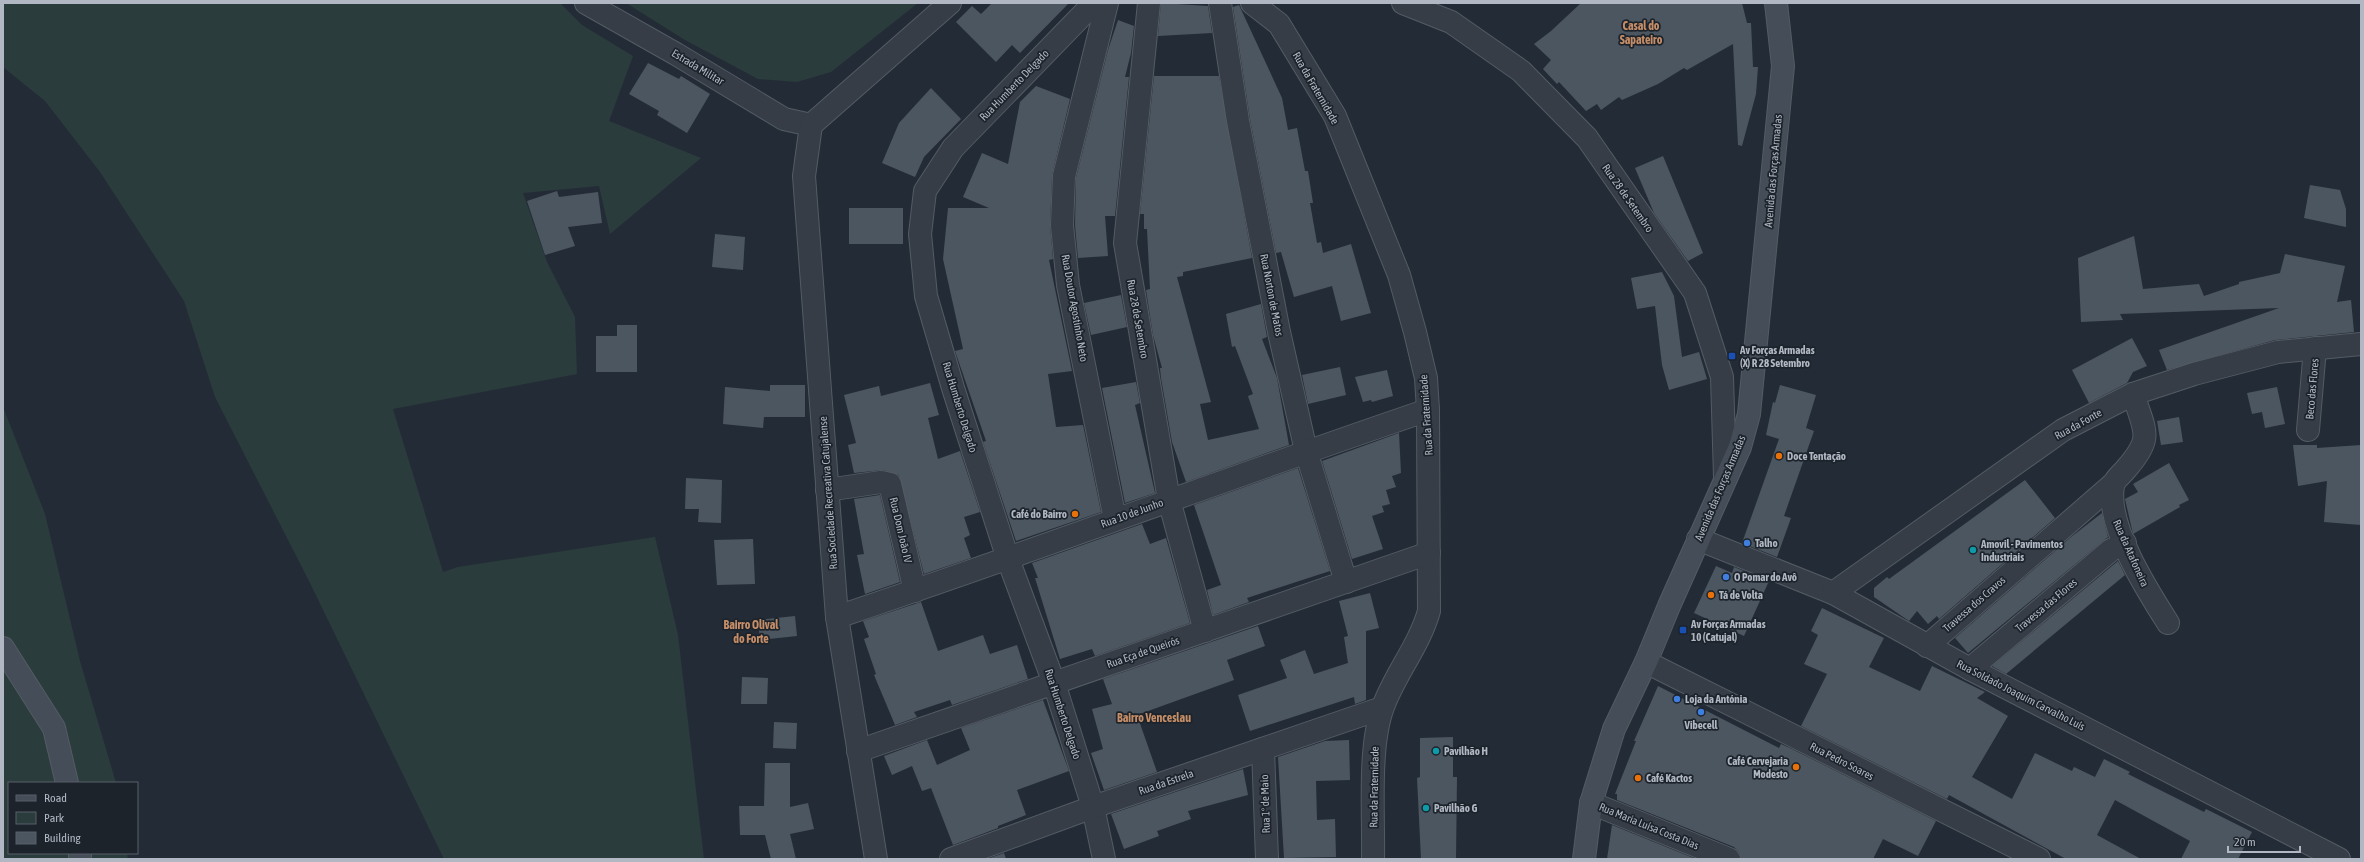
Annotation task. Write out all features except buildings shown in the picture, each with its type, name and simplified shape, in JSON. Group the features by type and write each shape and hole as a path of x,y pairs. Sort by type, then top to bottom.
{"street":[{"name":"Estrada Militar","path":"586,3 676,54 784,119 811,125"},
{"path":"811,125 950,3"},
{"name":"Rua Humberto Delgado","path":"1094,3 953,148 925,191 920,234 926,296 953,388 1008,559 1054,683 1093,807 1104,859"},
{"name":"Rua Doutor Agostinho Neto","path":"1107,3 1064,176 1062,225 1068,285 1115,520"},
{"name":"Rua 28 de Setembro","path":"1149,3 1125,243 1169,500 1205,631"},
{"name":"Rua Norton de Matos","path":"1220,3 1244,152 1278,332 1306,451 1346,582"},
{"name":"Rua da Fraternidade","path":"1252,3 1279,24 1335,116 1399,275 1426,378 1428,410 1429,611 1424,627 1382,708 1374,744 1373,859"},
{"name":"Rua 28 de Setembro","path":"1403,3 1428,7 1521,71 1587,138 1695,293 1722,377 1725,477"},
{"name":"Avenida das Forças Armadas","path":"1584,859 1591,803 1614,729 1646,662 1725,477 1740,447 1753,394 1783,66 1776,3"},
{"name":"Rua Sociedade Recreativa Catujalense","path":"811,125 804,176 837,617 876,859"},
{"name":"Rua da Fonte","path":"1833,593 2063,430 2134,394 2194,374 2278,352 2361,344"},
{"name":"Beco das Flores","path":"2308,430 2315,348"},
{"path":"2113,484 2138,455 2145,443 2145,431 2134,394"},
{"name":"Rua 10 de Junho","path":"837,617 1008,559 1306,451 1428,410"},
{"name":"Rua Dom Joāo IV","path":"828,490 881,482 890,484 915,591"},
{"name":"Rua da Atafoneira","path":"2113,484 2112,510 2125,543 2140,578 2168,623"},
{"name":"Travessa dos Cravos","path":"1927,646 2113,484"},
{"name":"Rua Soldado Joaquim Carvalho Luís","path":"1698,539 1833,593 1970,669 2339,859"},
{"name":"Travessa das Flores","path":"1970,669 2111,550 2125,543"},
{"name":"Rua Eça de Queirós","path":"858,751 1429,553"},
{"path":"3,648 54,728 67,782"},
{"name":"Rua Pedro Soares","path":"1646,662 2039,859"},
{"name":"Rua da Estrela","path":"957,858 1093,807 1382,708"},
{"name":"Rua 1º de Maio","path":"1263,749 1267,859"},
{"name":"Rua Maria Luísa Costa Dias","path":"1591,803 1729,859"}],"green space":[{"path":"3,3 560,3 582,25 633,56 609,121 701,158 610,234 599,186 523,193 547,262 575,317 577,374 393,409 443,572 458,567 655,537 678,635 704,859 444,859 309,581 215,397 184,301 100,172 45,101 3,67"},
{"path":"626,3 918,3 831,72 797,82 758,79 685,40"},
{"path":"3,407 45,514 80,661 116,782 8,782 8,854 127,854 128,859 3,859"}],"place":[{"name":"Av Forças Armadas (X) R 28 Setembro","path":"1732,356"},
{"name":"Doce Tentação","path":"1779,456"},
{"name":"Café do Bairro","path":"1075,514"},
{"name":"Talho","path":"1747,543"},
{"name":"Amovil - Pavimentos Industriais","path":"1973,550"},
{"name":"O Pomar do Avô","path":"1726,577"},
{"name":"Tá de Volta","path":"1711,595"},
{"name":"Av Forças Armadas 10 (Catujal)","path":"1683,630"},
{"name":"Loja da Antónia","path":"1677,699"},
{"name":"Vibecell","path":"1701,712"},
{"name":"Pavilhão H","path":"1436,751"},
{"name":"Café Cervejaria Modesto","path":"1796,767"},
{"name":"Café Kactos","path":"1638,778"},
{"name":"Pavilhão G","path":"1426,808"}],"district":[{"name":"Casal do Sapateiro","path":"1641,33"},
{"name":"Bairro Olival do Forte","path":"751,632"},
{"name":"Bairro Venceslau","path":"1154,718"}]}
